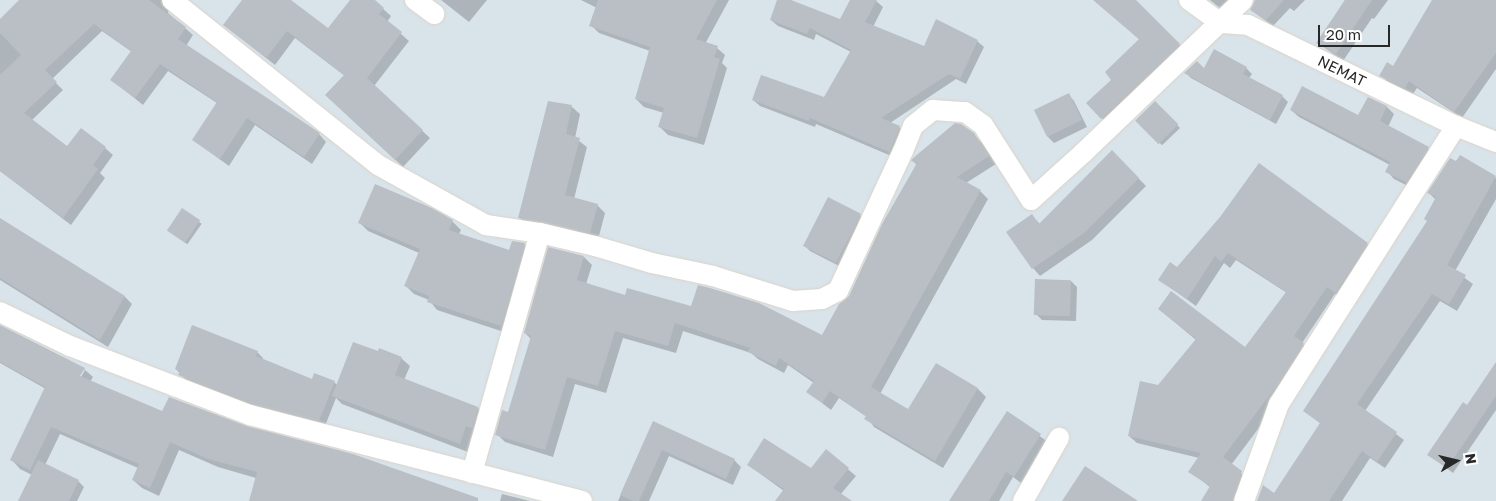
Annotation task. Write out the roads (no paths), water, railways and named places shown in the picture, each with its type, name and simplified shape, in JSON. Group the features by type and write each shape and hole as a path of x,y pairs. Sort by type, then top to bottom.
{"street":[{"path":"172,0 378,165 486,225 540,233 595,246 652,263 713,276 793,301 822,299 838,291 913,126 933,110 965,112 984,125 1031,200 1221,23 1243,0"},
{"path":"415,0 434,14"},
{"path":"1189,0 1221,23"},
{"name":"NEMAT","path":"1221,23 1248,25 1456,126 1496,142"},
{"path":"1244,501 1279,404 1456,126"},
{"path":"472,473 540,233"},
{"path":"0,312 70,346 250,415 582,501"},
{"path":"1023,501 1058,438"}]}
